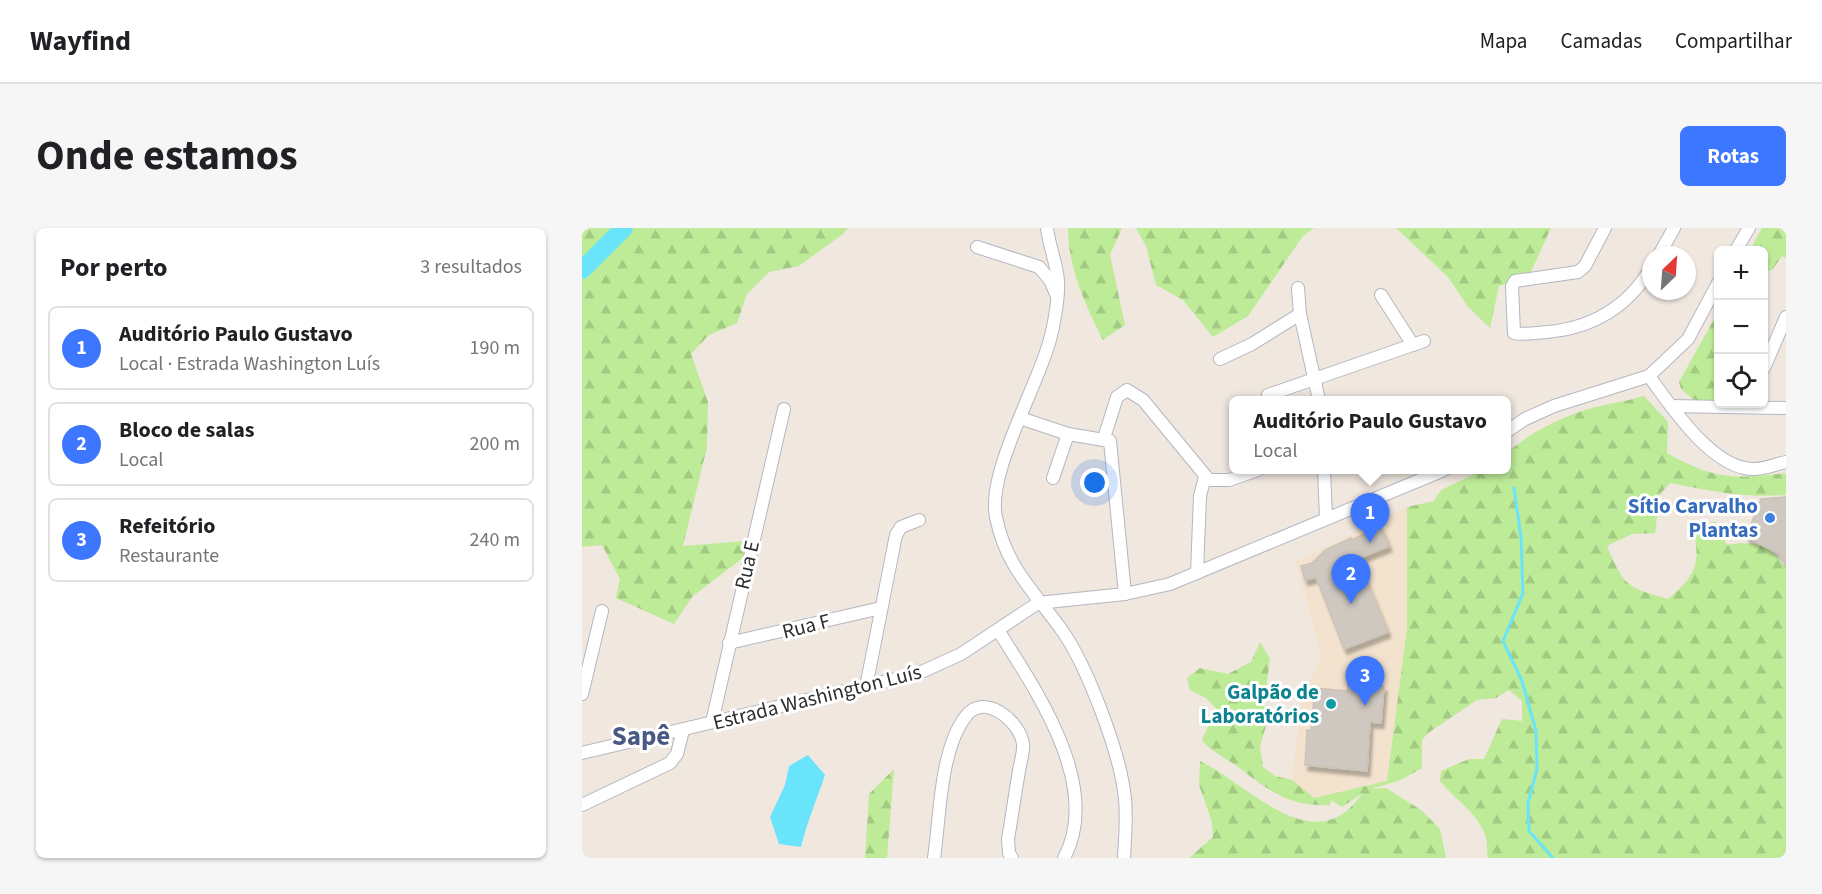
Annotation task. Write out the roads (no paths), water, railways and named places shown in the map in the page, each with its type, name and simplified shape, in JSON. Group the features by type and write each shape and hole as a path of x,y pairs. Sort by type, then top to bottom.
{"street":[{"path":"1047,228 1058,280 1053,329 1004,460 997,491 995,514 1004,549 1019,577 1062,630 1082,665 1110,739 1125,797 1124,858"},
{"path":"1605,228 1585,266 1578,272 1515,281 1512,285 1514,333 1571,330 1588,325 1609,314 1642,283"},
{"path":"1664,246 1674,228"},
{"path":"1738,246 1749,228"},
{"path":"977,248 1039,267 1050,280 1057,298"},
{"path":"1298,288 1300,314 1317,380 1319,396"},
{"path":"1511,429 1525,419 1554,406 1649,376 1688,339 1714,292"},
{"path":"1268,395 1317,380 1418,343 1381,295"},
{"path":"1220,359 1252,344 1300,314"},
{"path":"1768,359 1786,316"},
{"path":"1649,376 1686,428 1731,464 1754,469 1786,462"},
{"path":"1104,438 1116,397 1127,390 1135,394 1197,463 1205,477 1213,481 1229,480 1246,474"},
{"path":"1671,406 1786,408"},
{"name":"Rua E","path":"712,722 784,409"},
{"path":"1020,418 1068,434 1104,438 1111,445 1125,594"},
{"path":"1053,478 1068,434"},
{"path":"1324,474 1326,518"},
{"name":"Estrada Washington Luís","path":"582,753 866,687 930,669 998,630 1038,603 1125,594 1170,584 1434,474"},
{"path":"1197,573 1200,496 1205,477"},
{"path":"866,687 896,535 901,527 919,520"},
{"name":"Rua F","path":"729,643 882,608"},
{"path":"582,694 602,611"},
{"path":"998,630 1049,711 1069,768 1074,800 1074,828 1064,858"},
{"path":"934,858 949,749 967,714 980,708 998,710 1008,717 1017,728 1023,744 1008,839 1009,853 1012,858"},
{"path":"582,805 670,763 677,754 683,730"}],"water":[{"path":"808,755 825,775 801,847 779,844 770,817 785,785 789,766"}],"waterway":[{"path":"582,270 624,228"},
{"path":"1514,488 1521,537 1523,593 1503,641 1522,681 1536,731 1537,769 1528,803 1529,831 1553,858"}],"place":[{"name":"Sítio Carvalho Plantas","path":"1770,518"},
{"name":"Auditório Paulo Gustavo","path":"1370,543"},
{"name":"Bloco de salas","path":"1351,604"},
{"name":"Galpão de Laboratórios","path":"1331,704"},
{"name":"Refeitório","path":"1365,706"}],"district":[{"name":"Sapê","path":"641,736"}]}
